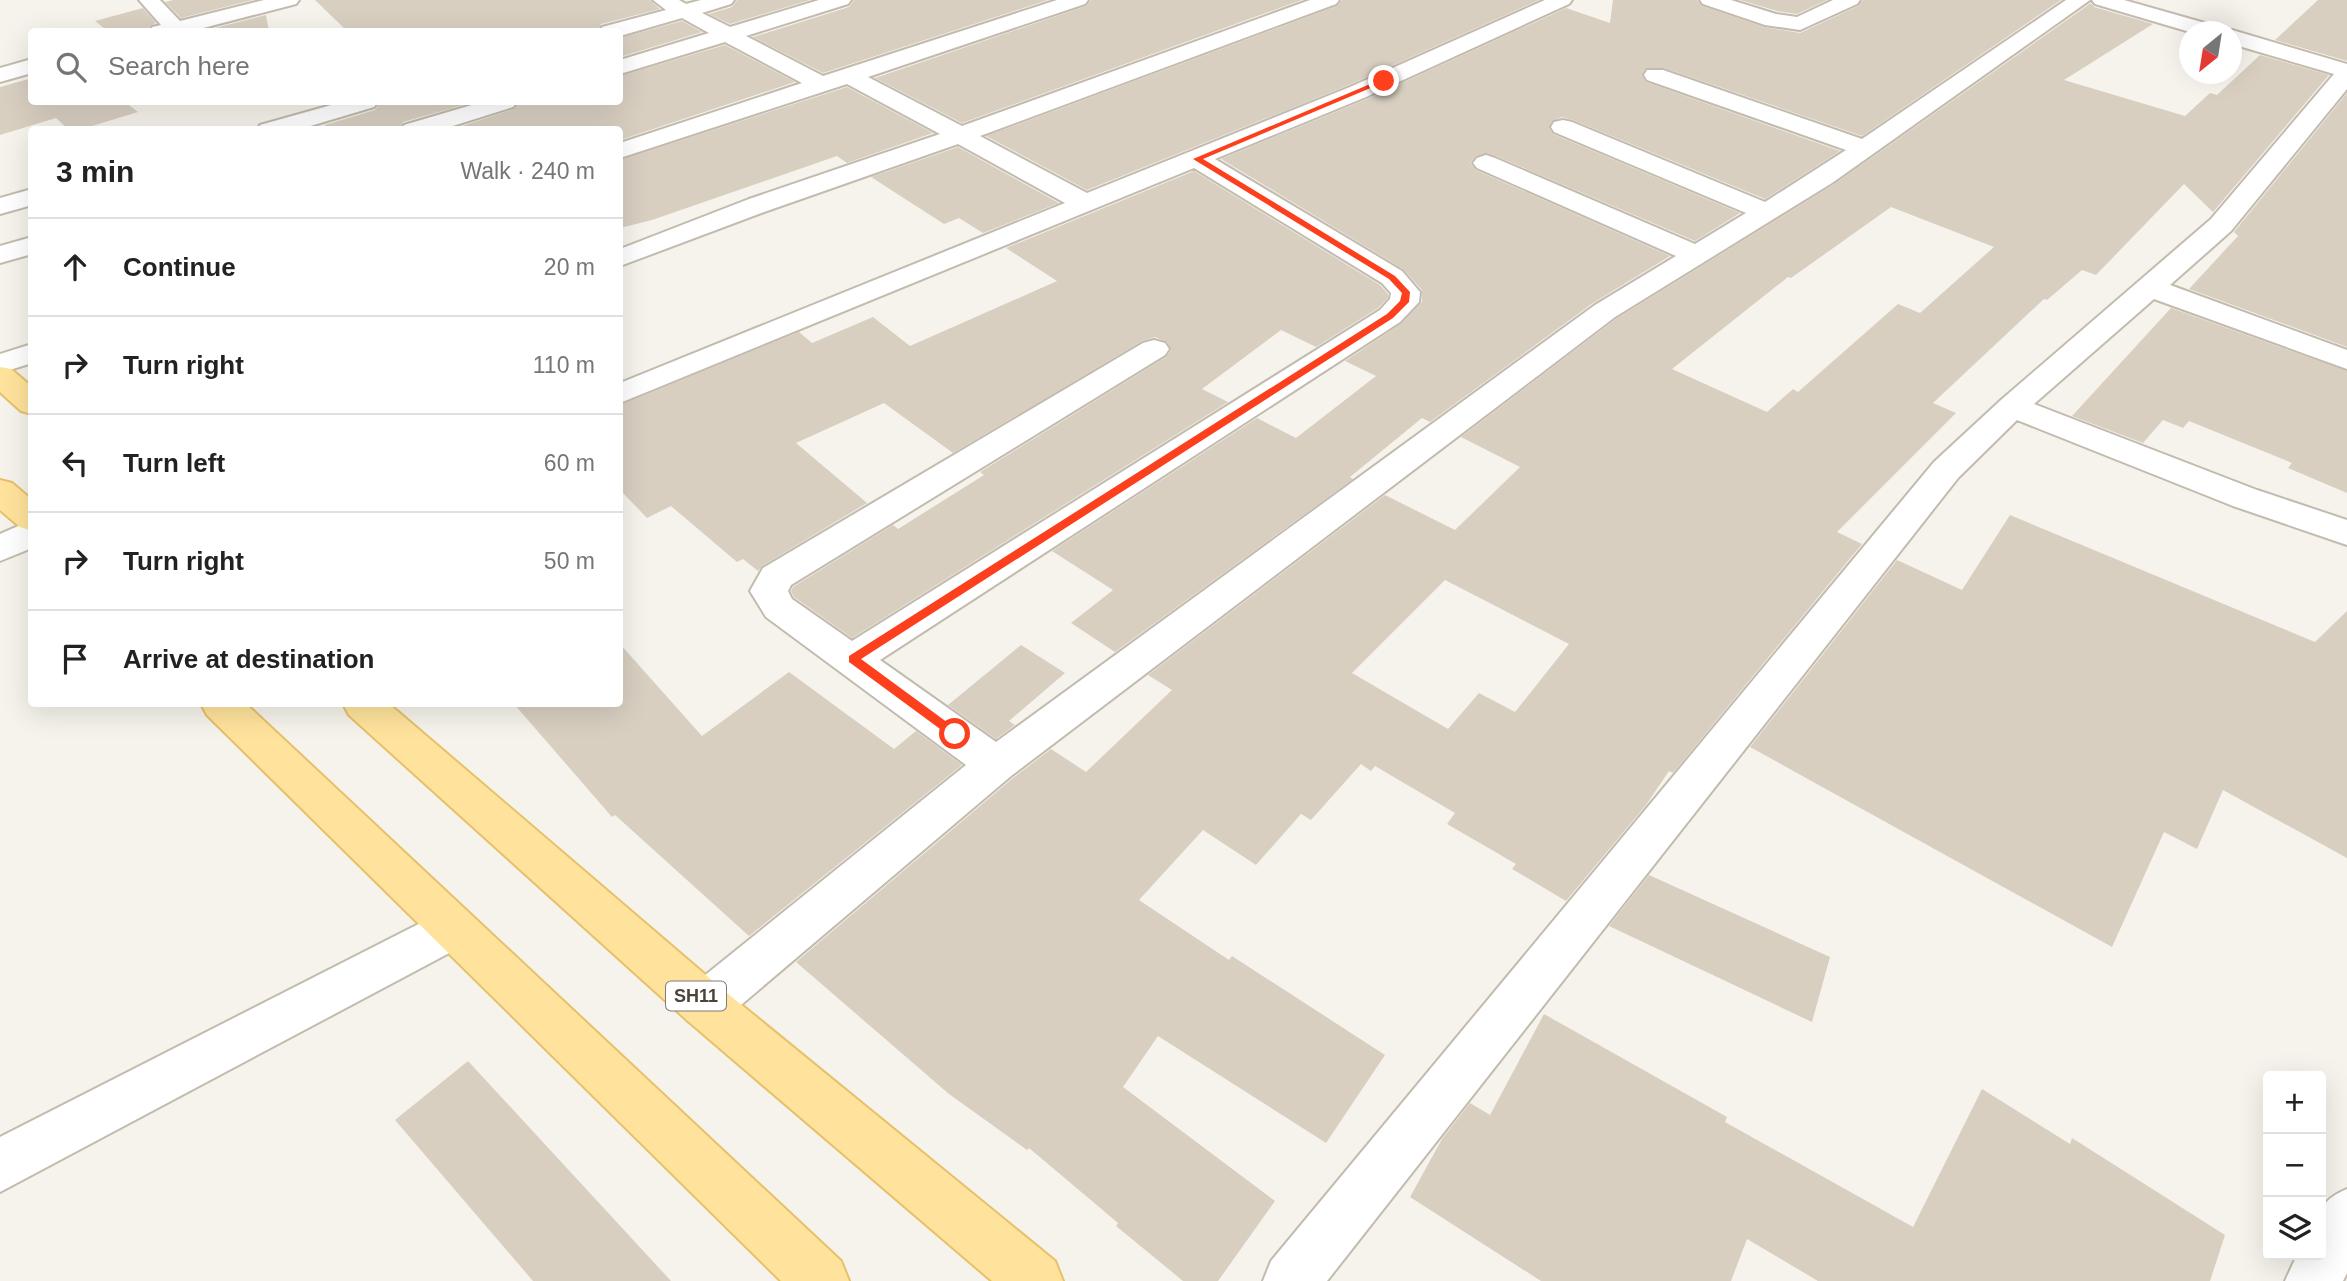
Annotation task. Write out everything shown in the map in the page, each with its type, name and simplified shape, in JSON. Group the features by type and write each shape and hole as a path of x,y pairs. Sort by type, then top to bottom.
{"main road":[{"path":"0,376 28,400"},
{"path":"0,491 28,516"},
{"path":"225,707 821,1281"},
{"name":"SH11","path":"366,707 705,1005 1035,1281"}],"street":[{"path":"149,0 167,28"},
{"path":"172,28 289,0"},
{"path":"663,0 822,85"},
{"path":"623,28 724,0"},
{"path":"623,66 841,0"},
{"path":"623,150 1077,0"},
{"path":"623,256 1329,0"},
{"path":"623,393 1359,92 1562,0"},
{"path":"1710,0 1773,20 1800,24 1850,0"},
{"path":"705,1005 996,764 1605,312 1866,149 2080,0"},
{"path":"2102,0 2179,23"},
{"path":"1291,1281 1946,470 2012,407 2221,225 2347,73 2242,40"},
{"path":"0,75 28,67"},
{"path":"1655,75 1866,149"},
{"path":"850,76 1087,204"},
{"path":"283,126 356,105"},
{"path":"426,126 495,105"},
{"path":"1563,127 1766,212"},
{"path":"853,659 1390,316 1404,302 1406,292 1392,277 1197,159"},
{"path":"1486,163 1695,254"},
{"path":"0,206 28,198"},
{"path":"0,255 28,246"},
{"path":"2150,288 2347,360"},
{"path":"996,764 779,608 769,591 776,577 788,568 1154,349"},
{"path":"0,364 28,354"},
{"path":"2012,407 2245,498 2347,533"},
{"path":"0,549 28,534"},
{"path":"0,1165 453,928"},
{"path":"2313,1281 2347,1216"}],"building":[{"path":"253,0 181,18 165,2"},
{"path":"315,0 650,0 660,9 601,24 600,28 344,28"},
{"path":"737,0 810,0 730,24 709,14 732,7"},
{"path":"854,0 1048,0 823,73 753,37 849,7"},
{"path":"1091,0 1302,0 962,123 875,78 1086,6"},
{"path":"1342,0 1539,0 1349,85 1087,190 986,136 1337,6"},
{"path":"1613,0 1697,0 1702,6 1764,27 1800,33 1858,6 1863,0 2061,0 1862,136 1664,68 1645,69 1642,76 1646,82 1840,151 1765,199 1573,120 1562,117 1552,121 1549,128 1553,134 1740,213 1695,241 1496,156 1487,153 1476,156 1470,163 1476,170 1670,256 1593,303 1430,422 1422,418 1350,477 1353,479 1115,652 1071,623 1113,590 1052,551 1257,418 1296,438 1376,376 1345,361 1401,324 1422,302 1422,290 1403,269 1221,159 1367,99 1566,8 1610,23"},
{"path":"1740,0 1827,0 1797,14"},
{"path":"2318,0 2347,0 2347,61 2275,40"},
{"path":"2091,3 2094,7 2153,24 2064,80 2185,116 2210,93 2217,95 2229,84 2242,84 2242,72 2260,55 2329,75 2213,212 2184,184 2096,275 2082,270 2047,300 2044,299 1933,403 1956,413 1837,532 1862,544 1673,773 1669,771 1646,805 1566,901 1512,869 1516,864 1447,824 1455,813 1375,766 1371,771 1361,764 1311,820 1301,814 1256,865 1203,830 1139,900 1229,960 1232,956 1385,1055 1326,1143 1158,1036 1123,1087 1275,1201 1218,1281 1183,1281 1116,1226 1118,1223 1029,1148 1027,1150 949,1094 796,962 1013,778 1051,749 1086,772 1172,690 1148,675 1385,495 1455,530 1520,467 1461,437 1616,319 1833,185","holes":["1891,207 1994,247 1920,313 1898,304 1798,392 1793,389 1767,412 1672,369 1788,277 1791,278","1445,580 1569,644 1515,712 1479,693 1448,729 1352,673"]},
{"path":"143,8 156,23 149,28 104,28 95,21"},
{"path":"266,15 268,28 216,28"},
{"path":"682,21 702,32 623,56 623,37"},
{"path":"725,45 795,82 623,139 623,126 462,126 514,109 517,105 623,105 623,75"},
{"path":"28,79 28,105 129,105 138,112 92,126 65,126 56,118 0,135 0,87"},
{"path":"847,87 933,133 847,163 837,156 652,220 623,227 623,159"},
{"path":"2347,93 2347,347 2189,289 2238,236 2234,232"},
{"path":"379,105 463,105 403,122 401,126 325,126 375,110"},
{"path":"958,147 1059,203 983,233 959,218 944,224 871,177"},
{"path":"1194,171 1380,285 1388,298 1378,308 1316,347 1281,330 1202,389 1228,402 852,638 794,597 791,591 793,587 893,525 898,529 984,475 980,472 1166,357 1171,350 1167,342 1155,337 1142,341 953,453 884,403 796,443 867,503 762,566 758,571 743,559 737,562 671,506 647,518 623,493 623,404 799,332 812,343 873,317 910,346 1057,281 1006,248"},
{"path":"2171,308 2347,371 2347,493 2288,468 2292,463 2189,421 2183,428 2163,420 2143,443 2072,416"},
{"path":"2010,515 2315,642 2347,611 2347,858 2223,790 2197,849 2164,832 2112,947 1750,747 1897,560 1962,590"},
{"path":"1021,645 1065,673 1009,721 1015,725 996,739 948,705"},
{"path":"623,647 702,736 789,672 894,749 916,731 962,765 749,936 615,815 612,817 517,707 623,707"},
{"path":"1649,875 1830,957 1812,1022 1609,926"},
{"path":"1544,1014 1727,1117 1725,1122 1913,1227 1982,1089 2070,1144 2072,1138 2225,1235 2210,1281 1818,1281 1747,1239 1731,1281 1541,1281 1410,1197 1442,1139 1470,1103 1490,1115"},
{"path":"468,1061 671,1281 533,1281 395,1120"}],"route":[{"path":"955,734 853,659 1390,316 1404,302 1406,292 1392,277 1197,159 1384,81"}]}
